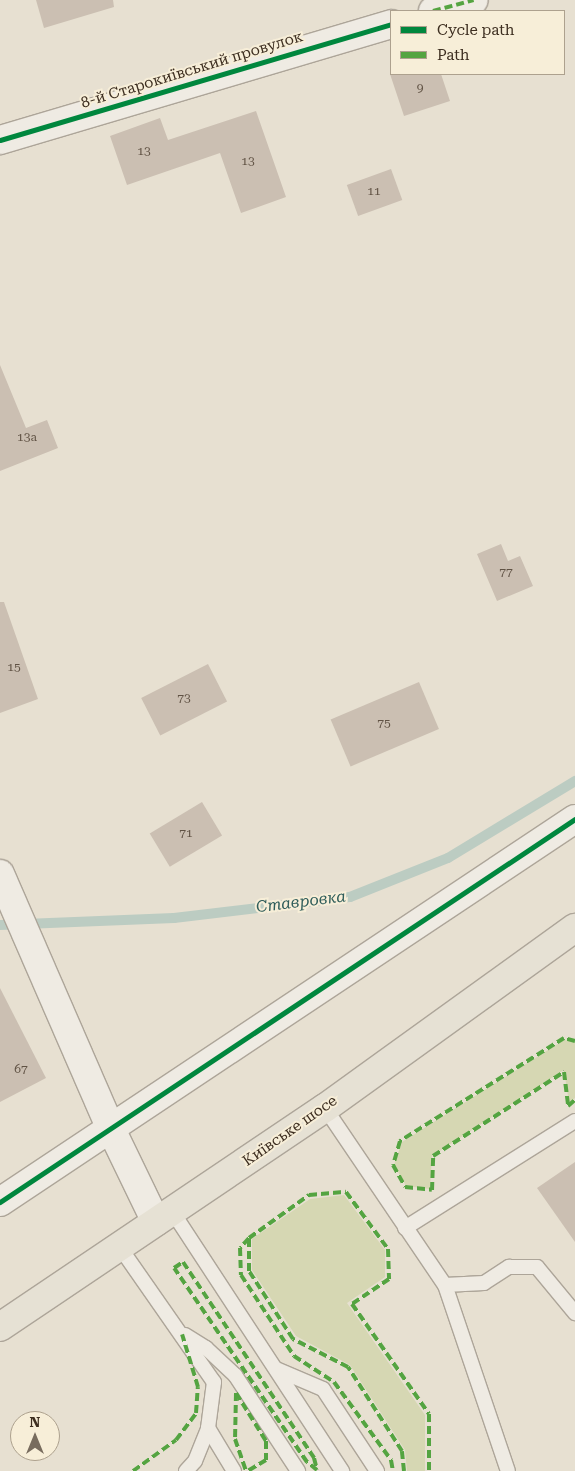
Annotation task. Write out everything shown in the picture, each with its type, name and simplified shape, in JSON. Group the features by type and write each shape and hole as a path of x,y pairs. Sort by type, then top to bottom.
{"main road":[{"name":"Київське шосе","path":"0,1327 326,1108 575,928"}],"street":[{"path":"437,10 474,0"},
{"name":"8-й Старокиївський провулок","path":"0,140 390,24"},
{"path":"0,1202 575,819"},
{"path":"0,874 111,1129 164,1217"}],"lane":[{"path":"326,1108 445,1286 508,1471"},
{"path":"405,1228 575,1121"},
{"path":"164,1217 276,1370 342,1471"},
{"path":"119,1246 214,1382 208,1428 195,1461 186,1471"},
{"path":"445,1286 484,1283 509,1267 537,1267 575,1313"},
{"path":"182,1334 206,1348 235,1375 298,1471"},
{"path":"276,1370 323,1389 378,1471"},
{"path":"208,1428 230,1468"},
{"path":"330,1452 331,1471"}],"green space":[{"path":"564,1040 575,1042 575,1098 569,1103 564,1070 432,1156 430,1189 406,1186 394,1165 402,1142"},
{"path":"344,1195 385,1250 385,1277 347,1303 425,1415 425,1471 407,1471 405,1450 350,1365 296,1336 252,1270 252,1239 310,1199"}],"building":[{"path":"36,0 113,0 114,7 44,28"},
{"path":"390,75 441,75 450,101 404,116"},
{"path":"256,111 286,197 241,213 220,153 127,185 110,136 160,118 168,140"},
{"path":"391,169 402,200 358,216 347,185"},
{"path":"0,365 26,428 47,420 58,448 0,471"},
{"path":"501,544 508,561 520,556 533,586 497,601 477,554"},
{"path":"0,602 4,602 38,699 0,713"},
{"path":"208,664 227,701 160,735 141,698"},
{"path":"419,682 439,729 351,766 331,720"},
{"path":"202,802 222,835 170,867 150,833"},
{"path":"0,988 46,1078 0,1102"},
{"path":"575,1162 575,1242 537,1188"}],"waterway":[{"name":"Ставровка","path":"0,925 174,918 350,897 448,858 575,781"}],"marked path":[{"path":"437,10 474,0"},
{"path":"575,1041 564,1038 400,1141 393,1165 405,1187 432,1190 433,1156 564,1072 568,1106 575,1100"},
{"path":"404,1471 402,1451 348,1367 293,1339 249,1271 249,1238 309,1195 346,1192 388,1249 389,1279 352,1304 429,1414 429,1471"},
{"path":"249,1238 240,1248 241,1275 294,1356 334,1382 391,1460 393,1471"},
{"path":"183,1262 314,1458 317,1470 307,1462 174,1268 183,1262"},
{"path":"133,1471 176,1440 196,1413 198,1387 182,1334"},
{"path":"236,1393 266,1441 266,1460 248,1471"},
{"path":"236,1393 235,1439 246,1471"}],"cycle path":[{"path":"0,140 390,24"},
{"path":"0,1202 575,819"}]}
